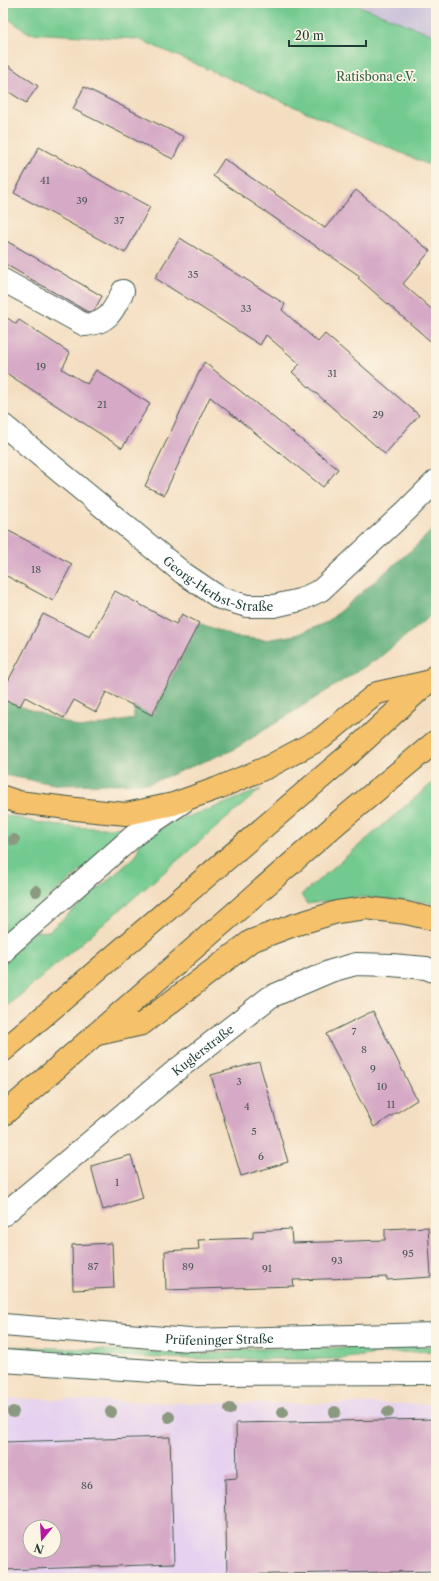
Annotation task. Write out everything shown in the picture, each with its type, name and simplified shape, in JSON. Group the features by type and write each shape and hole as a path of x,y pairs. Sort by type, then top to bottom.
{"highway":[{"path":"3,797 18,802 126,814 173,804 268,767 322,738 377,693 432,678"},
{"path":"3,1051 354,749 432,678"},
{"path":"3,1115 341,820 436,741"},
{"path":"95,1034 142,1024 251,941 294,926 337,912 366,908 406,913 436,920"}],"street":[{"path":"3,280 85,325 95,324 104,320 112,313 123,291"},
{"name":"Georg-Herbst-Straße","path":"3,425 183,572 220,598 247,606 274,606 300,600 321,590 436,481"},
{"path":"3,953 7,947 137,833 189,799"},
{"name":"Kuglerstraße","path":"3,1215 174,1072 270,997 325,973 356,964 391,964 426,968 436,972"},
{"name":"Prüfeninger Straße","path":"3,1325 189,1340 436,1334"},
{"path":"3,1361 198,1374 436,1373"}],"shaded area":[{"path":"352,3 436,3 436,36"},
{"path":"3,1398 189,1403 436,1404 436,1578 3,1578"}],"green space":[{"name":"Ratisbona e.V.","path":"3,3 352,3 436,36 436,168 138,39 29,33 3,15"},
{"path":"436,526 436,611 380,657 233,750 150,783 60,785 3,775 3,700 81,728 134,719 134,706 152,715 199,623 235,637 265,640 296,635 327,622 417,545"},
{"path":"436,780 436,905 427,902 359,897 307,904 301,895"},
{"path":"261,789 3,1010 3,964 32,932 49,931 136,856 140,843 173,821 211,809"},
{"path":"3,814 51,825 83,828 132,827 3,937"},
{"path":"3,1346 209,1354 251,1349 436,1346 436,1351 384,1353 340,1359 206,1359 57,1355 3,1351"}],"building":[{"path":"3,62 38,86 26,103 3,88"},
{"path":"84,87 184,137 173,159 73,109"},
{"path":"39,147 150,207 125,253 14,193"},
{"path":"224,159 325,228 356,190 430,251 403,284 436,313 436,346 358,278 360,276 213,176"},
{"path":"180,238 285,304 282,310 318,342 325,334 419,415 385,454 292,372 300,364 266,335 260,345 155,278"},
{"path":"3,239 102,296 94,311 88,312 3,263"},
{"path":"3,315 16,324 19,320 70,353 62,369 87,384 96,370 150,404 122,448 3,371"},
{"path":"204,362 338,469 323,487 210,397 164,495 145,486"},
{"path":"3,528 72,564 53,601 3,574"},
{"path":"115,591 176,624 182,614 199,623 152,715 106,692 96,712 74,700 64,718 25,697 20,706 3,700 3,691 43,614 90,637"},
{"path":"373,1011 417,1100 374,1127 326,1034"},
{"path":"259,1062 288,1162 241,1176 211,1075"},
{"path":"131,1155 143,1198 103,1210 91,1166"},
{"path":"428,1227 431,1277 387,1280 387,1277 293,1280 294,1286 166,1290 165,1251 199,1249 198,1240 253,1238 253,1231 291,1229 292,1243 385,1240 385,1229"},
{"path":"112,1243 114,1288 73,1290 72,1245"},
{"path":"436,1419 436,1571 227,1575 225,1479 237,1478 236,1423"},
{"path":"170,1437 174,1564 3,1570 3,1442"}]}
